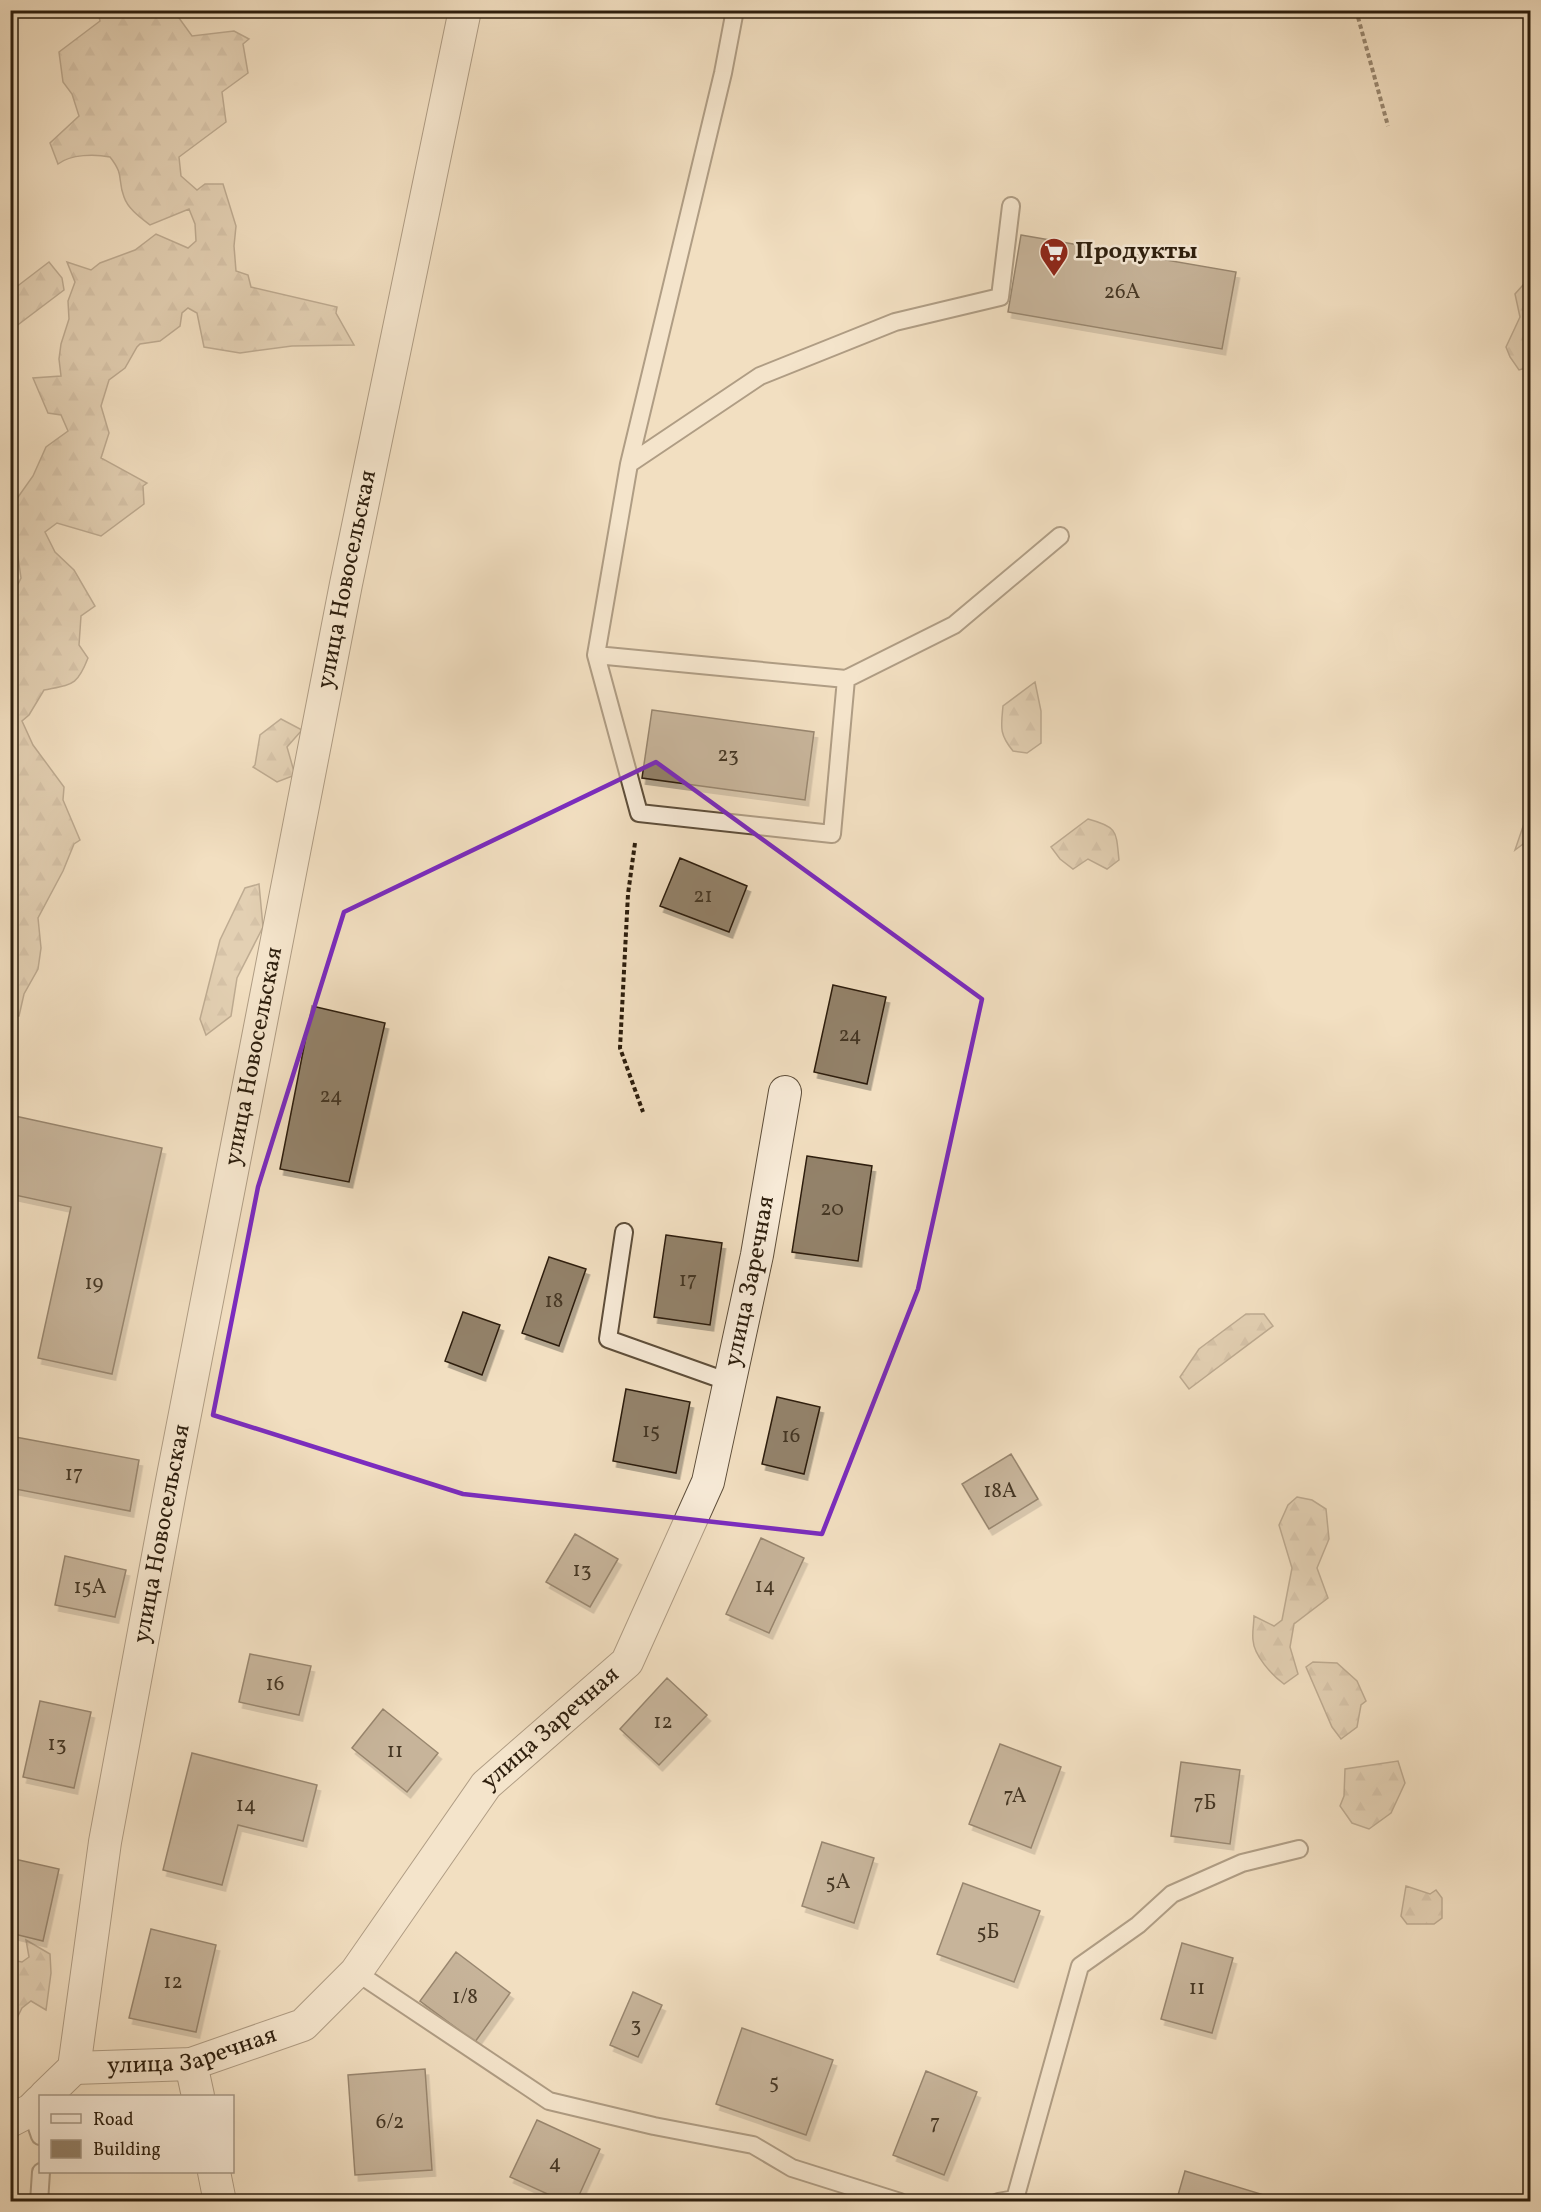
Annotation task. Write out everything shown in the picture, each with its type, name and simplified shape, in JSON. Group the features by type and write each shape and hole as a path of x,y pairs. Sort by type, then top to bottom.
{"street":[{"name":"улица Новосельская","path":"74,2068 105,1842 171,1486 346,584 465,10"},
{"name":"улица Заречная","path":"74,2068 191,2064 303,2025 356,1972 486,1785 627,1662 708,1482 757,1255 785,1092"},
{"path":"191,2064 198,2095"},
{"path":"50,2095 74,2068"},
{"path":"214,2173 220,2202"}],"lane":[{"path":"735,10 723,73 629,464 596,655 639,813 832,834 846,679"},
{"path":"629,464 760,376 895,322 1000,297 1011,206"},
{"path":"596,655 846,679 954,625 1060,536"},
{"path":"624,1232 608,1339 729,1382"},
{"path":"998,2202 1018,2200 1080,1966 1138,1925 1172,1894 1242,1863 1299,1849"},
{"path":"356,1972 549,2101 654,2126 753,2145 792,2168 900,2202"},
{"path":"39,2202 41,2173"}],"path":[{"path":"1356,10 1389,126"},
{"path":"639,813 628,894 620,1048 643,1112"}],"highlighted area":[{"path":"656,762 982,999 918,1289 822,1534 463,1494 213,1415 258,1187 344,912"}],"green space":[{"path":"98,11 174,11 192,36 234,31 249,39 243,44 248,73 222,92 226,122 179,157 181,176 197,190 205,184 223,184 236,226 234,246 236,271 248,275 251,287 337,307 336,313 354,345 292,346 240,353 204,347 197,313 188,308 182,313 180,326 160,341 140,344 125,368 109,380 101,406 109,433 101,458 147,483 143,486 144,504 101,536 57,523 45,532 55,552 74,570 95,606 81,616 79,645 88,658 81,674 68,685 44,690 29,715 22,721 33,745 64,787 63,800 80,840 74,844 63,871 38,918 41,948 38,969 24,994 19,1016 11,1016 10,600 21,578 11,507 33,476 46,447 68,431 61,415 48,413 33,378 61,376 59,359 61,344 69,319 68,301 75,282 67,262 91,270 100,263 135,250 156,234 188,248 196,241 195,224 189,209 150,225 135,213 126,201 119,173 110,157 83,156 70,158 58,164 50,143 79,116 72,94 63,82 59,52 100,21"},
{"path":"49,262 62,278 64,290 11,330 11,291"},
{"path":"1530,277 1530,367 1519,370 1506,347 1520,317 1515,294"},
{"path":"1035,682 1041,711 1041,743 1027,753 1013,751 1005,740 1002,730 1003,706"},
{"path":"281,719 302,730 287,747 295,775 277,782 253,767 260,735"},
{"path":"1530,806 1530,839 1515,850"},
{"path":"1088,819 1110,828 1116,836 1119,860 1107,869 1088,859 1073,869 1060,859 1051,847"},
{"path":"259,884 263,927 237,978 231,1016 206,1035 200,1019 220,940 245,888"},
{"path":"1246,1314 1264,1314 1273,1326 1189,1389 1180,1377 1199,1349"},
{"path":"1297,1497 1312,1500 1326,1509 1329,1539 1317,1568 1328,1598 1294,1624 1290,1647 1298,1674 1284,1684 1260,1659 1254,1646 1254,1616 1274,1626 1282,1620 1292,1568 1279,1525 1288,1505"},
{"path":"1313,1662 1337,1663 1357,1681 1366,1701 1361,1705 1357,1727 1341,1739 1332,1727 1306,1667"},
{"path":"1398,1761 1405,1783 1391,1813 1369,1829 1352,1823 1340,1806 1344,1796 1345,1769"},
{"path":"1406,1886 1430,1894 1436,1890 1442,1898 1442,1918 1434,1924 1407,1924 1401,1916"},
{"path":"26,1940 50,1954 51,1973 46,2010 31,2001 22,2008 11,2030 11,1960 22,1962 29,1957"}],"building":[{"path":"1021,235 1236,272 1222,349 1008,312"},
{"path":"652,710 814,732 805,800 642,778"},
{"path":"680,858 747,886 729,932 660,906"},
{"path":"833,985 886,997 867,1084 814,1072"},
{"path":"312,1006 385,1023 349,1182 280,1169"},
{"path":"15,1116 162,1148 112,1374 38,1358 71,1207 10,1194 10,1138"},
{"path":"807,1156 872,1166 858,1261 792,1252"},
{"path":"666,1235 722,1243 710,1325 654,1317"},
{"path":"549,1257 586,1269 559,1346 522,1333"},
{"path":"463,1312 500,1325 482,1375 445,1361"},
{"path":"626,1389 690,1402 676,1473 613,1461"},
{"path":"777,1397 820,1407 804,1474 762,1464"},
{"path":"10,1436 139,1460 130,1511 10,1488"},
{"path":"1011,1454 1038,1499 989,1529 962,1484"},
{"path":"575,1534 618,1559 590,1607 546,1582"},
{"path":"761,1538 804,1558 769,1633 726,1614"},
{"path":"65,1556 126,1570 115,1617 55,1605"},
{"path":"250,1654 311,1666 299,1715 239,1702"},
{"path":"667,1678 707,1715 659,1765 620,1729"},
{"path":"40,1701 91,1712 74,1788 23,1777"},
{"path":"383,1709 438,1753 407,1792 352,1748"},
{"path":"1000,1744 1061,1767 1031,1848 969,1824"},
{"path":"192,1753 317,1785 303,1841 238,1825 222,1885 163,1870"},
{"path":"1181,1762 1240,1770 1230,1844 1171,1836"},
{"path":"822,1842 874,1858 854,1923 802,1906"},
{"path":"10,1858 59,1869 43,1941 10,1933"},
{"path":"963,1883 1040,1911 1014,1982 937,1954"},
{"path":"151,1929 216,1945 196,2032 129,2018"},
{"path":"1182,1943 1233,1958 1212,2033 1161,2019"},
{"path":"456,1952 510,1993 475,2042 420,2001"},
{"path":"633,1992 662,2005 638,2057 610,2045"},
{"path":"742,2028 833,2060 806,2135 716,2104"},
{"path":"425,2069 432,2170 355,2175 348,2075"},
{"path":"926,2071 977,2092 944,2175 893,2155"},
{"path":"537,2120 600,2149 576,2202 565,2202 510,2177"},
{"path":"1185,2171 1277,2199 1276,2202 1176,2202"}],"place":[{"name":"Продукты","path":"1054,278"}]}
